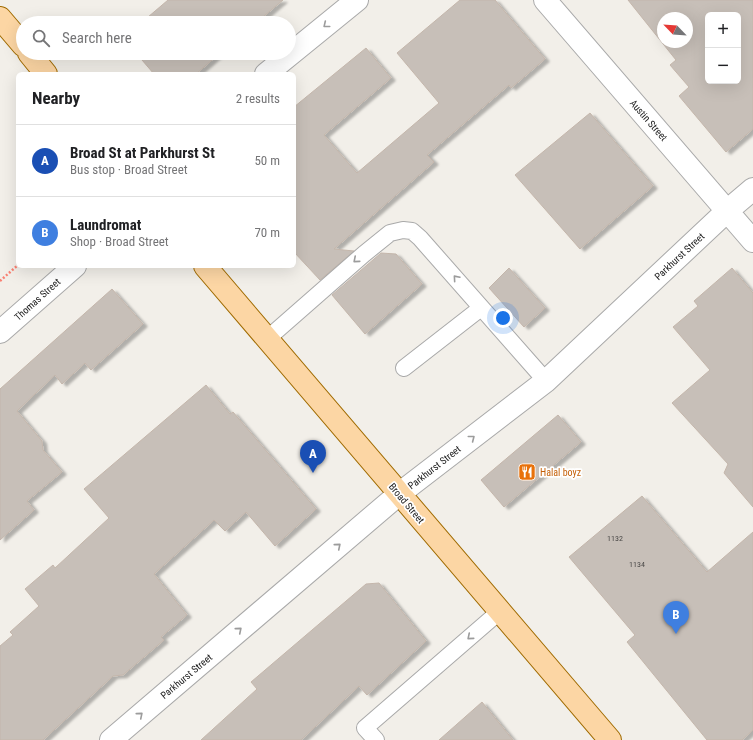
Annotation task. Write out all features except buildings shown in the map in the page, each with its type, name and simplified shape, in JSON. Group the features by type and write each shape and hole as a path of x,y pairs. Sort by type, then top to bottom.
{"main road":[{"path":"0,18 16,37"},
{"path":"35,60 44,72"},
{"name":"Broad Street","path":"207,268 499,612 610,740"}],"street":[{"path":"296,49 356,0"},
{"name":"Austin Street","path":"545,0 753,241"},
{"path":"268,72 283,60"},
{"name":"Parkhurst Street","path":"111,740 399,494 546,381 727,211 753,189"},
{"name":"Thomas Street","path":"0,332 73,268"}],"lane":[{"path":"267,339 390,233 403,230 412,231 420,238 546,381"},
{"path":"404,368 481,308"},
{"path":"371,734 499,612"}],"path":[{"path":"0,281 16,267"}],"place":[{"name":"Halal boyz","path":"527,472"},
{"name":"Broad St at Parkhurst St","path":"313,473"},
{"name":"Laundromat","path":"676,634"}]}
